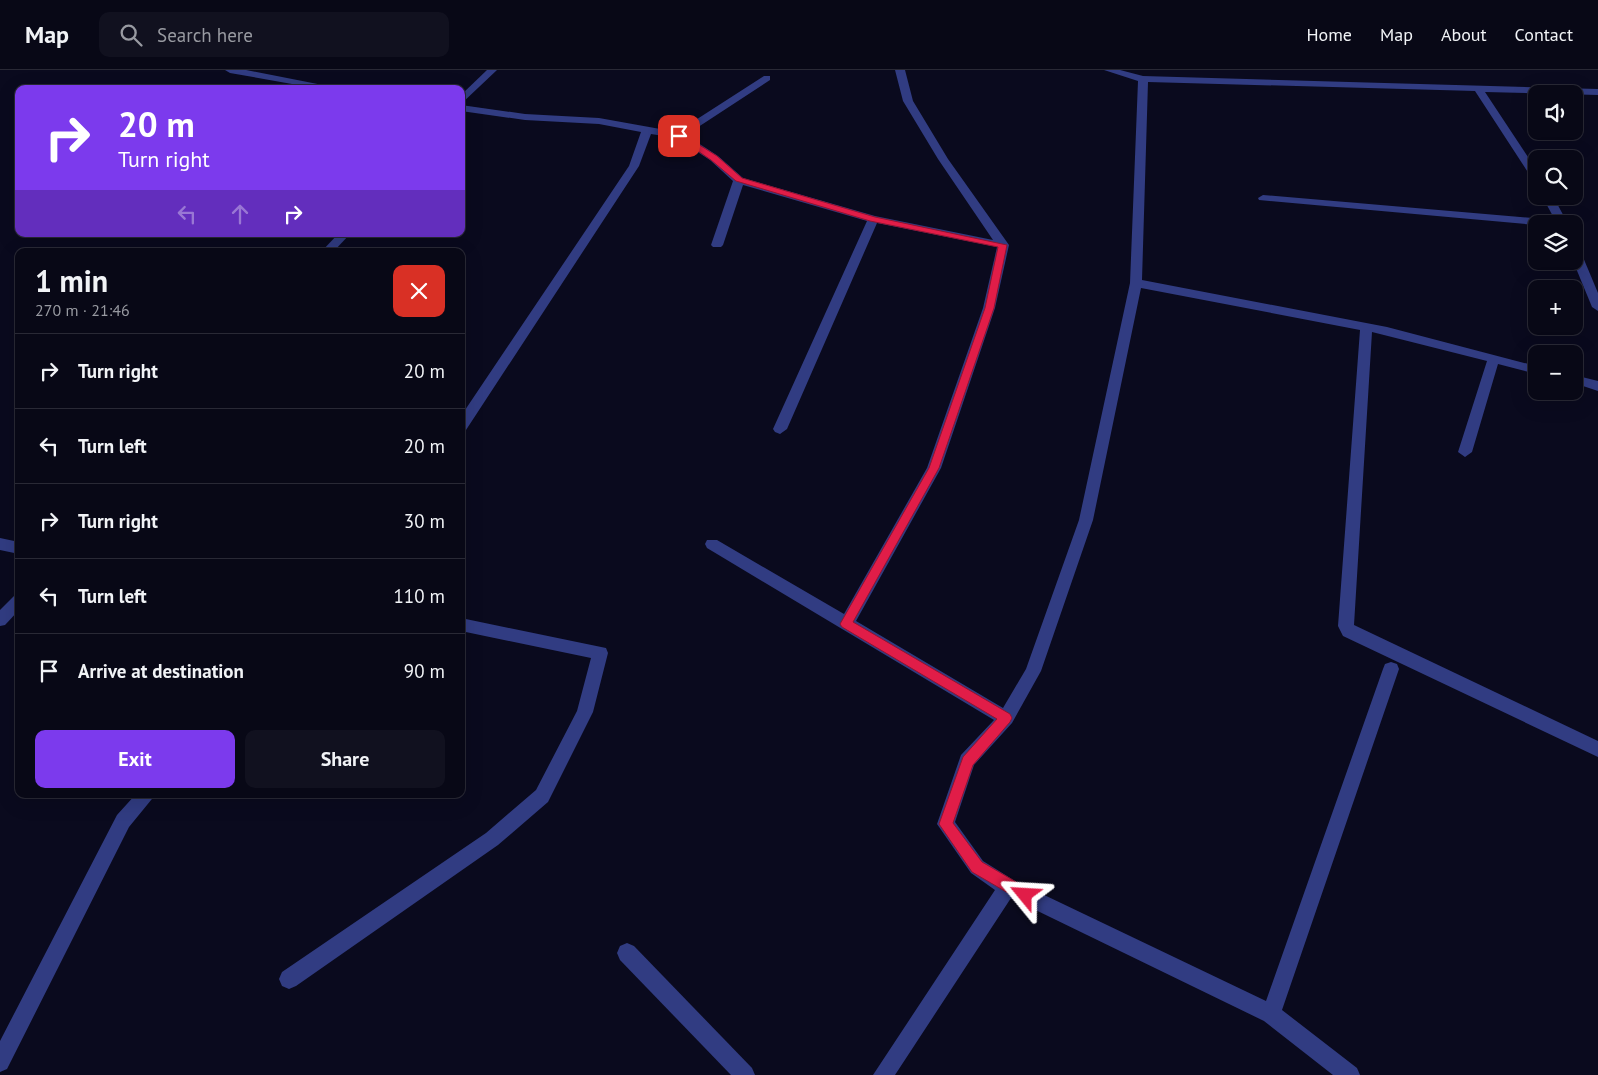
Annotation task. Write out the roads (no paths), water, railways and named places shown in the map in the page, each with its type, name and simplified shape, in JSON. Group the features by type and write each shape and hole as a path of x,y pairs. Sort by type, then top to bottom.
{"street":[{"path":"230,70 315,85"},
{"path":"465,97 492,70"},
{"path":"846,624 934,468 989,308 1003,245 943,159 908,100 900,70"},
{"path":"1110,70 1143,79 1189,75 1478,88 1597,91"},
{"path":"679,136 766,78"},
{"path":"1143,79 1136,283 1086,520 1033,672 1006,718 968,762 946,824 977,867 1008,887 1272,1014 1350,1075"},
{"path":"1478,88 1528,165"},
{"path":"465,109 525,117 599,121 679,136 714,158 739,180 873,219 1003,245"},
{"path":"465,421 634,166 647,130"},
{"path":"717,245 739,180"},
{"path":"1263,198 1528,221"},
{"path":"780,429 873,219"},
{"path":"331,248 341,237"},
{"path":"1582,270 1598,307"},
{"path":"1136,283 1366,327 1528,368"},
{"path":"1366,327 1346,626 1349,631 1598,750"},
{"path":"1465,452 1494,358"},
{"path":"1583,382 1598,386"},
{"path":"0,544 15,547"},
{"path":"712,544 1006,718"},
{"path":"0,620 15,604"},
{"path":"289,979 492,839 542,796 585,712 600,652 554,645 465,625"},
{"path":"1272,1014 1391,669"},
{"path":"0,1062 123,821 143,798"},
{"path":"882,1075 1008,887"},
{"path":"627,953 745,1075"}]}
